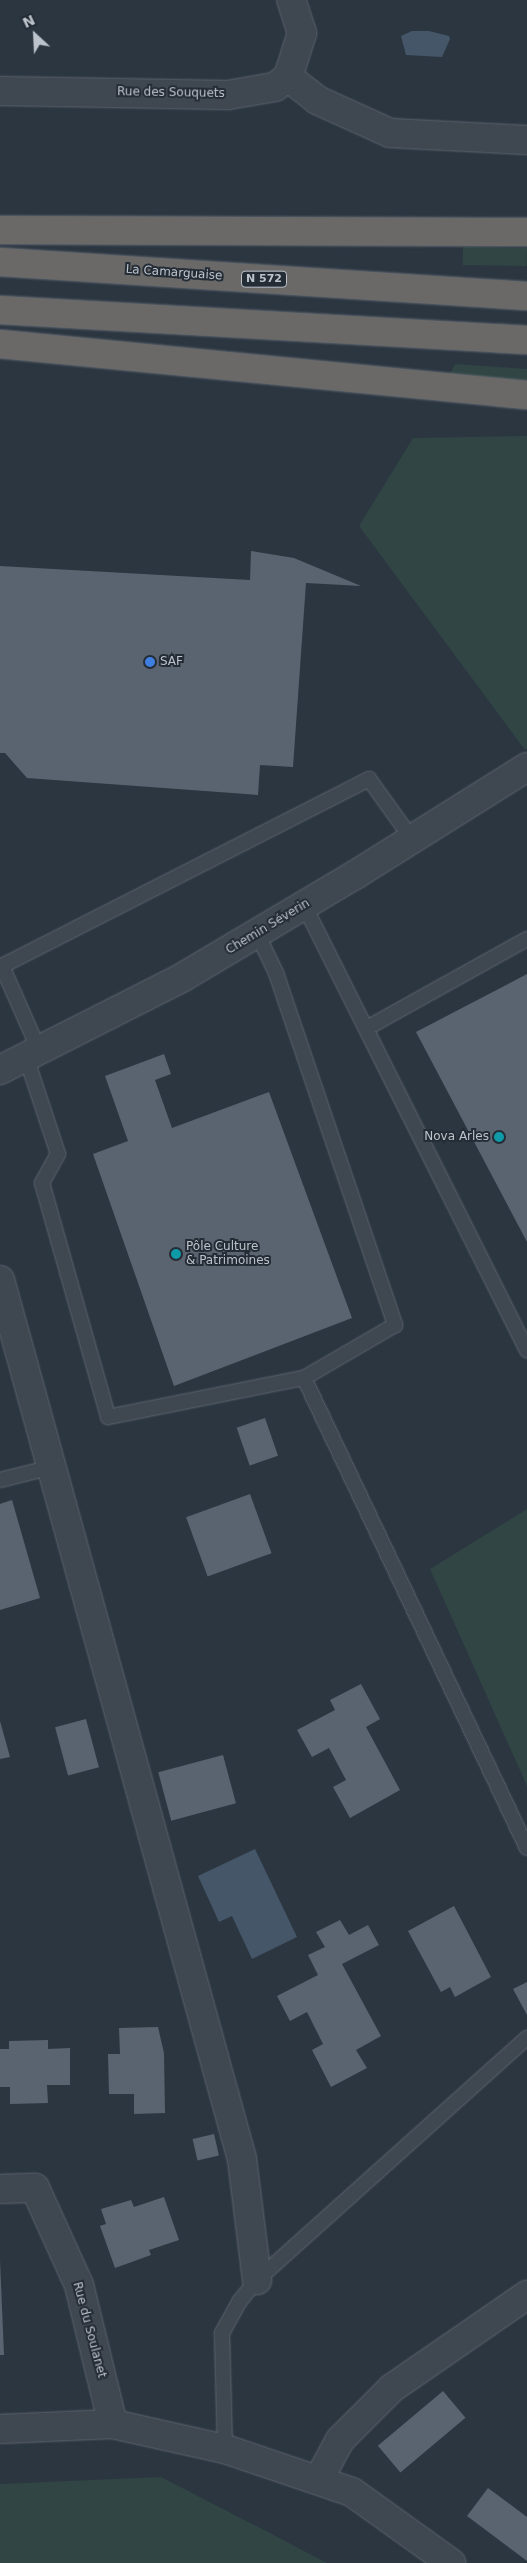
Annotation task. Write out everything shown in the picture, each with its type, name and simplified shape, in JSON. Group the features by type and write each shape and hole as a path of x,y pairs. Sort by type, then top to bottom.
{"highway":[{"path":"0,230 527,232"},
{"name":"La Camarguaise","path":"0,262 527,296"},
{"path":"0,310 527,340"},
{"path":"0,344 527,395"}],"street":[{"path":"291,0 302,34 288,76 317,100 390,132 527,140"},
{"name":"Rue des Souquets","path":"0,90 228,95 275,87 288,76"},
{"name":"Chemin Séverin","path":"0,1070 183,977 304,905 527,767"},
{"path":"0,1280 242,2159 257,2280"},
{"name":"Rue du Soulanet","path":"0,2189 34,2188 79,2285 113,2424"},
{"path":"319,2479 340,2440 392,2388 527,2295"},
{"path":"0,2429 113,2424 225,2448 352,2492 451,2563"}],"lane":[{"path":"256,933 276,973 395,1325 304,1378 108,1417 42,1183 58,1154 33,1054 2,966 369,779 412,839"},
{"path":"304,905 527,1350"},
{"path":"367,1028 527,939"},
{"path":"304,1378 527,1848"},
{"path":"0,1480 52,1467"},
{"path":"225,2448 222,2333 239,2302 257,2280 527,2038"}],"green space":[{"path":"463,247 527,248 527,266 463,265"},
{"path":"455,364 527,369 527,382 450,374"},
{"path":"527,436 527,748 525,750 359,526 413,438"},
{"path":"527,1509 527,1786 430,1569"},
{"path":"161,2477 327,2563 0,2563 0,2484"}],"water":[{"path":"412,31 429,31 449,36 450,39 442,57 406,55 401,36"},
{"path":"255,1849 297,1937 252,1959 232,1916 219,1922 198,1876"}],"building":[{"name":"SAF","path":"251,551 294,558 361,586 306,583 293,767 260,765 258,795 27,778 5,753 0,753 0,566 250,580"},
{"name":"Nova Arles","path":"527,974 527,1242 416,1032"},
{"path":"164,1054 171,1074 155,1080 172,1128 269,1092 352,1318 174,1386 93,1154 128,1141 105,1076"},
{"path":"265,1418 278,1456 250,1466 237,1428"},
{"path":"250,1494 272,1553 208,1576 186,1517"},
{"path":"12,1500 40,1598 0,1610 0,1504"},
{"path":"361,1684 380,1719 366,1727 400,1790 350,1818 333,1787 346,1780 329,1748 312,1757 297,1730 335,1710 330,1700"},
{"path":"86,1719 99,1767 68,1776 55,1727"},
{"path":"0,1721 10,1757 0,1759"},
{"path":"223,1755 236,1803 171,1821 158,1772"},
{"path":"454,1906 491,1977 455,1997 450,1987 441,1992 408,1931"},
{"path":"340,1920 349,1935 368,1925 379,1945 342,1964 381,2036 356,2050 367,2068 331,2087 312,2050 323,2044 307,2012 290,2021 277,1996 318,1975 308,1955 325,1947 316,1932"},
{"path":"527,1982 527,2015 513,1989"},
{"path":"158,2027 164,2053 165,2113 134,2114 134,2094 109,2094 108,2054 120,2054 119,2028"},
{"path":"48,2040 48,2049 70,2048 70,2085 47,2085 48,2103 10,2104 10,2087 0,2087 0,2049 9,2049 9,2041"},
{"path":"214,2134 219,2155 198,2160 193,2139"},
{"path":"164,2197 179,2240 149,2250 151,2255 115,2268 100,2226 106,2224 101,2209 131,2200 134,2207"},
{"path":"0,2260 4,2355 0,2355"},
{"path":"443,2391 465,2418 400,2472 378,2446"},
{"path":"488,2488 527,2517 527,2561 467,2516"}],"place":[{"name":"SAF","path":"150,662"},
{"name":"Nova Arles","path":"499,1137"},
{"name":"Pôle Culture & Patrimoines","path":"176,1254"}]}
